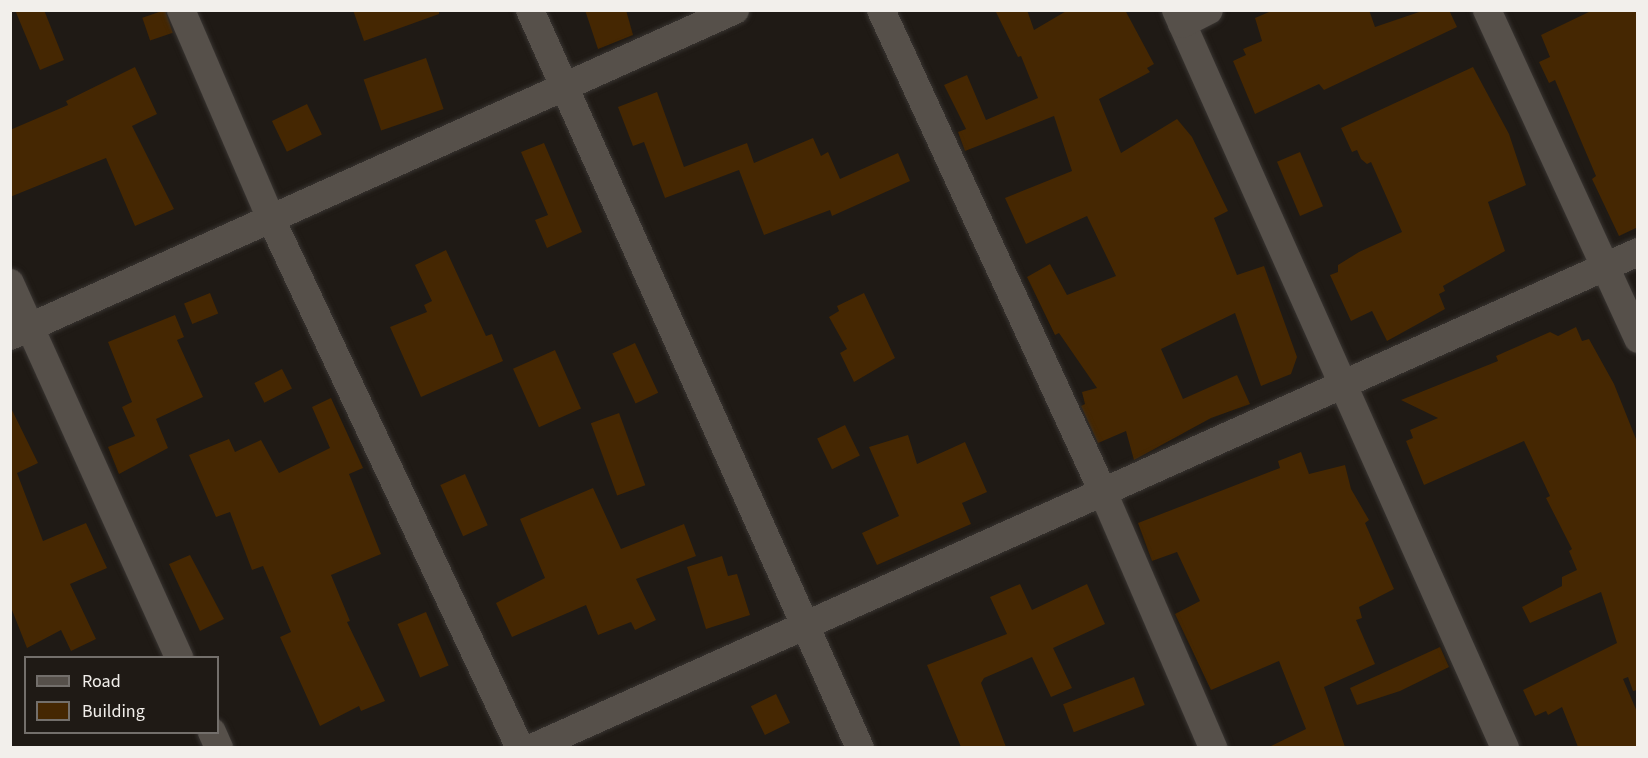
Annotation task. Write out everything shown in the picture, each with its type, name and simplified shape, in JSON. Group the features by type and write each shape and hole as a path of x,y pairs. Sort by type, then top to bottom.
{"street":[{"path":"181,10 271,219 520,747"},
{"path":"530,10 860,747"},
{"path":"20,331 735,10"},
{"path":"881,10 1103,492 1213,747"},
{"path":"1209,10 1179,17 1504,747"},
{"path":"1487,10 1638,339"},
{"path":"532,747 1638,252"},
{"path":"10,283 20,331 179,656"}],"building":[{"path":"15,10 44,10 64,60 40,70"},
{"path":"165,10 173,33 150,41 142,18"},
{"path":"353,10 439,10 439,14 364,41"},
{"path":"585,10 626,10 633,35 598,49"},
{"path":"995,10 1027,10 1034,30 1068,10 1125,10 1154,64 1147,68 1150,72 1099,99 1121,153 1177,119 1192,137 1228,211 1214,218 1237,275 1264,266 1297,357 1291,374 1261,386 1235,313 1161,349 1183,399 1237,375 1250,404 1211,418 1134,460 1126,431 1098,443 1081,406 1085,404 1082,392 1097,388 1059,333 1055,335 1027,277 1050,264 1067,295 1116,276 1087,216 1026,244 1005,198 1072,171 1054,116 965,151 958,132 966,129 944,85 967,75 986,120 1038,98 1021,56 1018,57"},
{"path":"1274,10 1369,10 1375,27 1425,10 1449,10 1457,27 1324,90 1319,84 1255,114 1233,61 1246,55 1243,49 1262,41 1255,18"},
{"path":"1593,10 1638,10 1638,227 1619,236 1592,179 1596,176 1555,80 1549,83 1539,62 1550,57 1541,35"},
{"path":"426,58 444,109 381,131 364,79"},
{"path":"135,67 157,114 132,126 174,209 135,226 106,158 10,197 10,130 68,105 66,101"},
{"path":"1473,67 1509,134 1526,185 1488,202 1505,251 1443,286 1445,291 1439,294 1445,309 1387,341 1372,311 1351,321 1330,275 1338,272 1338,265 1359,252 1402,232 1371,162 1367,164 1361,159 1357,150 1352,152 1341,128"},
{"path":"657,92 684,167 747,143 754,163 813,138 821,156 828,152 840,179 898,153 910,181 832,216 830,210 764,235 739,170 665,198 644,142 633,146 618,107"},
{"path":"307,104 322,135 287,152 272,121"},
{"path":"544,143 582,232 547,248 535,220 548,215 521,152"},
{"path":"1300,152 1323,206 1300,216 1277,162"},
{"path":"446,250 486,336 492,334 503,361 421,397 390,327 427,312 424,305 432,301 415,265"},
{"path":"210,293 218,313 192,324 184,303"},
{"path":"864,293 895,358 854,382 840,353 847,349 829,317 839,311 837,306"},
{"path":"175,315 184,337 177,340 203,397 156,419 168,448 119,474 108,447 135,436 122,407 132,402 108,342"},
{"path":"1576,327 1582,341 1589,339 1614,384 1638,444 1638,690 1633,691 1628,677 1623,679 1638,714 1638,747 1578,747 1562,707 1548,715 1546,711 1535,716 1523,690 1617,643 1601,592 1530,623 1522,607 1562,586 1562,577 1577,570 1569,551 1572,549 1546,498 1550,496 1524,441 1424,485 1406,441 1413,438 1410,430 1438,418 1401,400 1498,361 1496,356 1550,332 1558,336"},
{"path":"635,343 658,393 636,403 612,354"},
{"path":"555,350 581,408 539,427 513,369"},
{"path":"282,369 292,389 264,403 254,383"},
{"path":"331,398 363,468 349,474 381,554 331,575 350,621 347,622 385,701 361,711 359,706 320,726 280,637 291,632 263,566 252,570 230,512 216,517 189,455 229,439 235,452 261,440 279,473 330,448 312,407"},
{"path":"10,406 38,463 17,473 43,541 86,523 107,568 70,584 96,639 71,651 61,630 27,648 10,605"},
{"path":"619,413 645,485 617,496 591,423"},
{"path":"845,425 860,456 832,469 817,439"},
{"path":"908,435 917,464 965,442 987,492 962,503 971,524 877,565 862,533 899,516 869,447"},
{"path":"1301,452 1309,474 1345,465 1351,489 1369,520 1365,523 1394,589 1359,607 1362,618 1356,620 1375,664 1324,687 1345,747 1269,747 1306,729 1279,661 1211,690 1175,614 1200,601 1177,552 1152,561 1138,523 1280,468 1278,461"},
{"path":"465,474 488,525 463,536 440,485"},
{"path":"593,488 621,549 684,524 696,556 636,579 656,620 635,630 631,622 598,635 586,605 512,637 496,603 545,578 520,519"},
{"path":"190,555 224,619 200,631 169,564"},
{"path":"722,556 728,576 737,574 750,615 706,629 687,567"},
{"path":"1020,584 1032,610 1087,584 1105,624 1053,648 1072,688 1051,697 1032,657 984,678 981,683 1006,747 961,747 927,665 1007,634 990,597"},
{"path":"426,612 449,665 420,678 397,624"},
{"path":"1440,647 1449,667 1400,691 1357,705 1350,688"},
{"path":"1134,677 1145,705 1074,732 1063,704"},
{"path":"776,694 790,723 765,735 751,706"}]}
